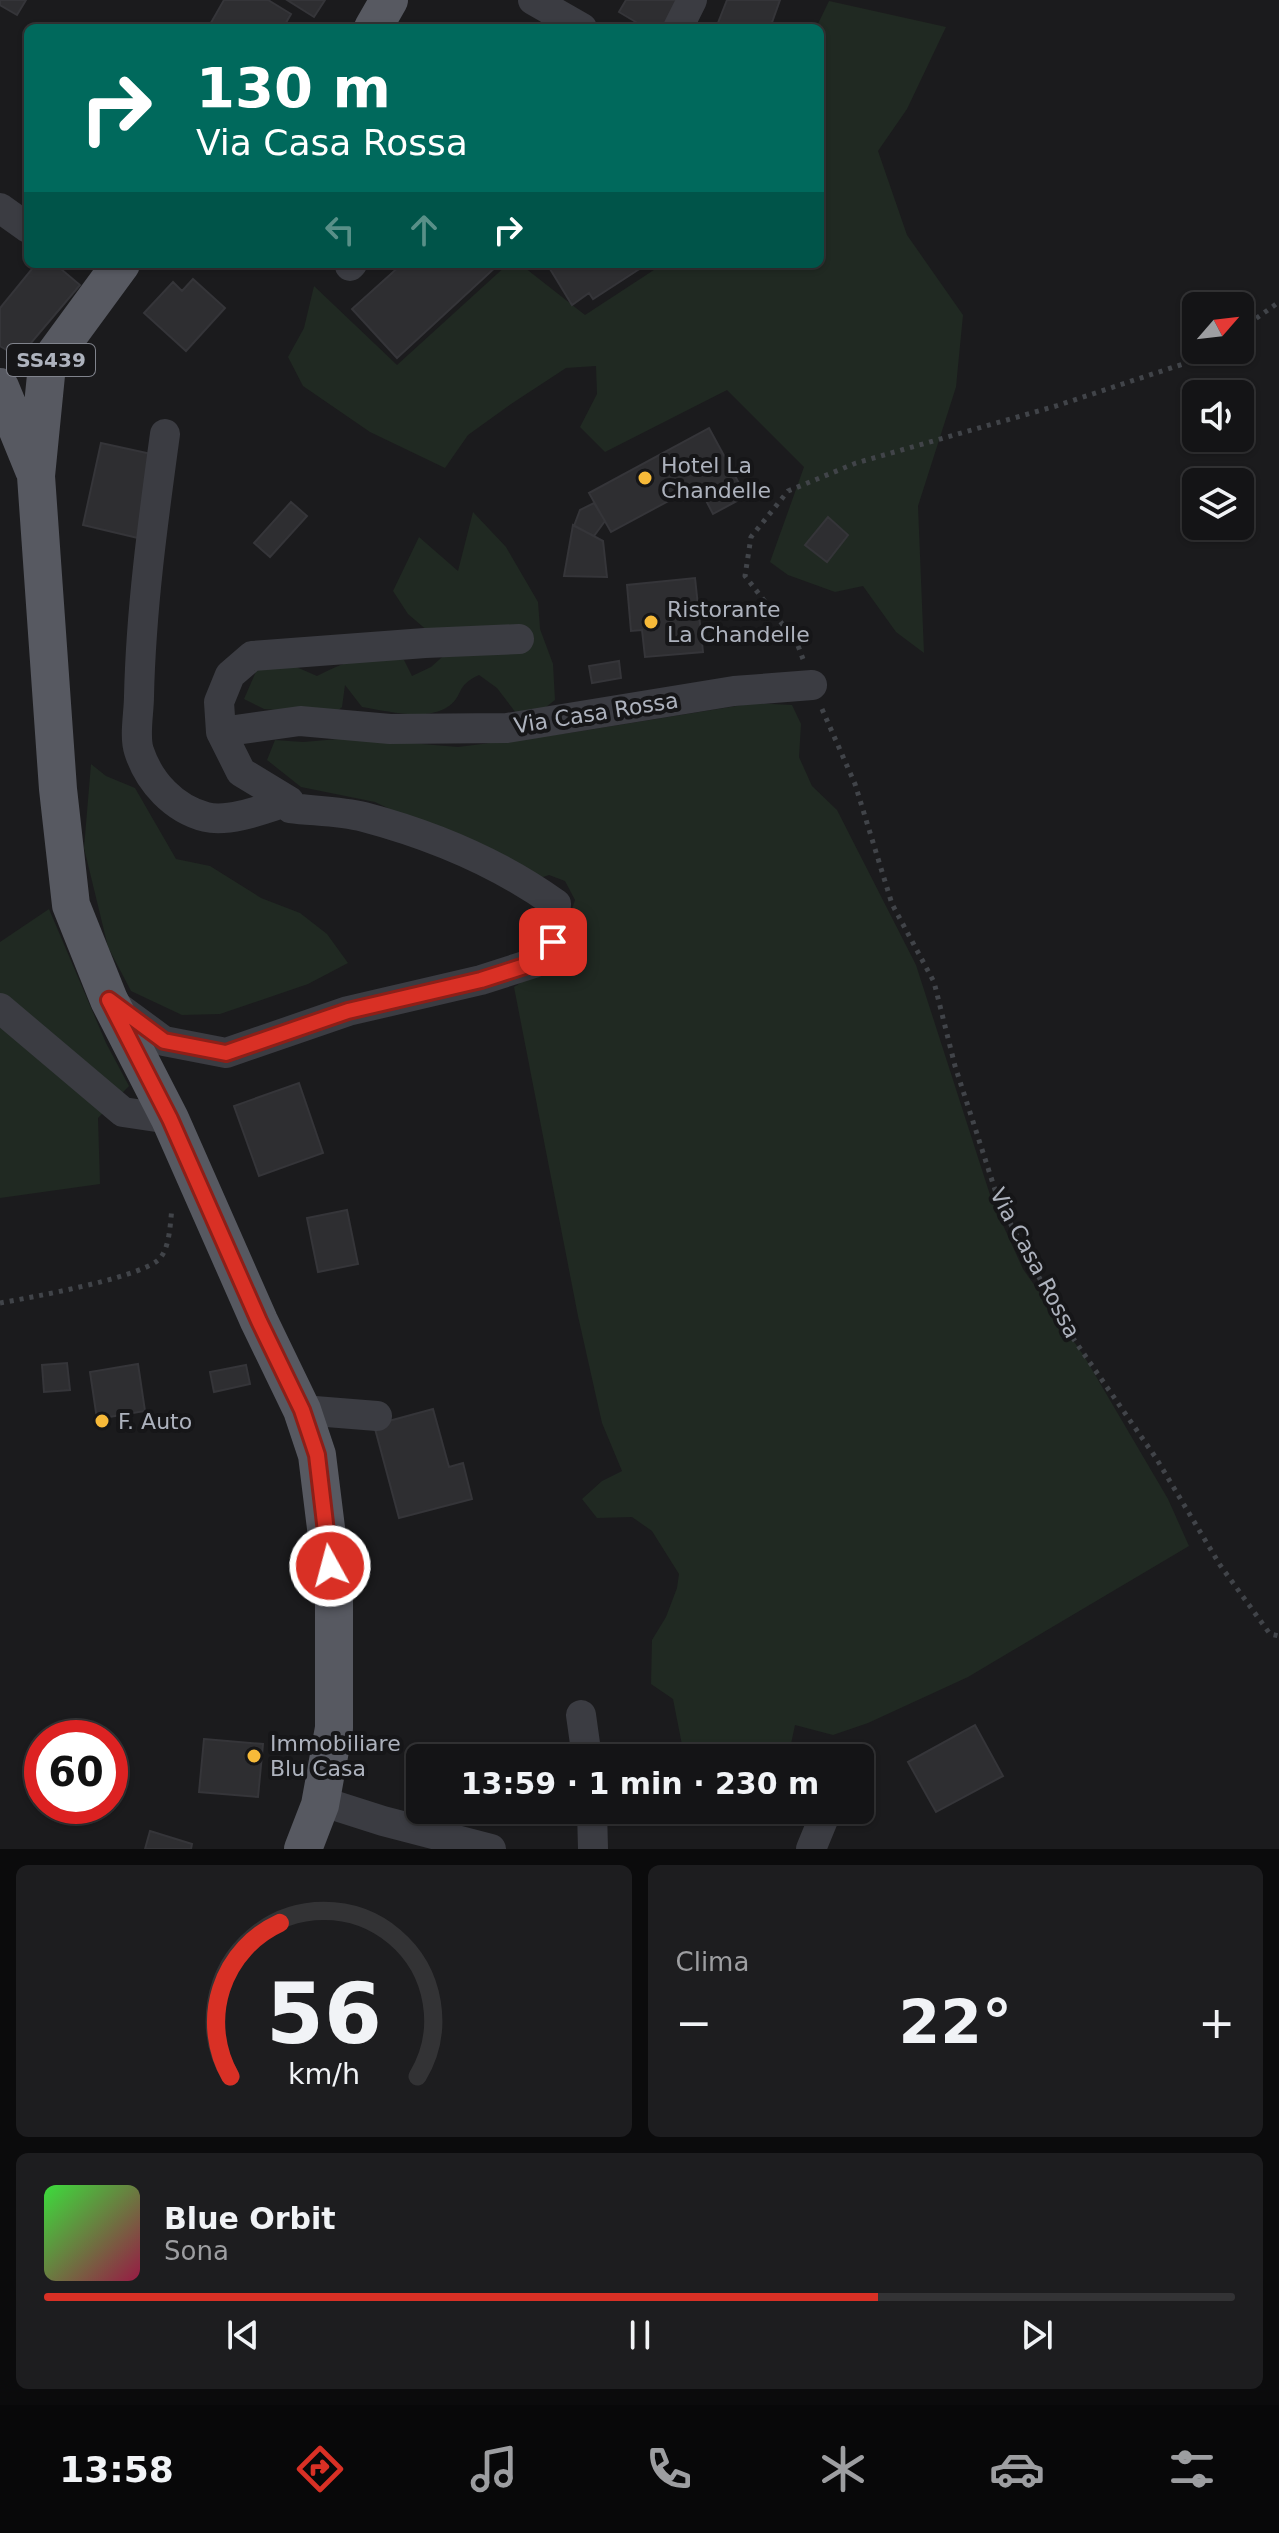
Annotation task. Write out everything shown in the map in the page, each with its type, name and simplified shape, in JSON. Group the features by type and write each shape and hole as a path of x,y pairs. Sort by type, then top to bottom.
{"main road":[{"path":"375,24 389,0"},
{"name":"SS439","path":"118,268 47,365 36,476 58,789 71,905 109,1000 170,1119 302,1410 317,1455 334,1593 334,1728 320,1805 303,1849"},
{"path":"0,360 11,366 47,365"},
{"path":"0,387 36,476"}],"street":[{"path":"680,24 692,0"},
{"path":"0,208 24,225"},
{"path":"165,434 140,660 138,748 150,775 175,804 208,818 246,814 289,801"},
{"path":"289,801 241,772 221,732 219,702 230,675 252,656 519,639"},
{"name":"Via Casa Rossa","path":"221,732 300,721 390,729 507,728 734,691 812,685"},
{"path":"109,1000 164,1041 226,1053 348,1011 481,980 534,963 553,942 556,904 449,844 361,816 290,808 289,801"},
{"path":"0,1008 123,1112 170,1119"},
{"path":"302,1410 377,1416"},
{"path":"581,1715 585,1744"},
{"path":"320,1805 336,1806 491,1849"},
{"path":"592,1824 593,1849"},
{"path":"811,1849 821,1824"}],"path":[{"path":"1254,320 1279,302"},
{"path":"812,685 797,643 745,576 751,537 788,491 856,463 1056,406 1183,364"},
{"name":"Via Casa Rossa","path":"812,685 855,784 892,904 934,982 955,1066 999,1202 1066,1328 1156,1458 1220,1565 1270,1634 1279,1636"},
{"path":"0,1303 133,1272 159,1260 167,1243 173,1204 180,1184 193,1170"}],"shaded area":[{"path":"829,1 946,27 907,109 878,151 907,235 963,315 956,387 918,506 924,653 896,632 863,586 835,592 788,575 770,562 804,467 727,390 605,452 580,427 597,394 596,366 566,368 468,435 445,468 370,432 303,386 288,357 304,328 314,286 397,365 504,268 525,268 585,315 657,268 824,268 824,24 818,24"},
{"path":"473,512 506,547 538,602 540,629 553,664 555,700 542,710 516,713 497,688 479,675 466,683 449,706 429,713 407,714 362,707 345,685 342,707 334,714 264,709 244,699 258,667 294,666 317,676 359,660 391,659 404,660 412,676 431,667 450,650 408,614 393,591 419,537 458,571"},
{"path":"755,703 792,705 801,724 799,757 812,786 837,810 916,965 992,1201 1023,1269 1084,1356 1168,1499 1189,1546 968,1677 868,1723 833,1735 795,1725 791,1744 682,1744 673,1699 651,1684 652,1640 666,1617 679,1574 652,1531 632,1517 597,1518 582,1499 602,1481 622,1471 602,1423 578,1316 514,987 567,953 563,936 575,900 565,881 549,875 537,879 375,802 301,787 267,760 275,740 303,742 350,738 458,747 569,733"},
{"path":"91,764 106,776 135,788 176,859 210,866 261,898 300,913 327,934 348,963 308,984 220,1014 182,1015 131,991 108,947 84,848"},
{"path":"49,909 106,1043 129,1086 98,1118 100,1184 0,1198 0,942"}],"building":[{"path":"0,0 26,0 17,15 0,5"},
{"path":"224,0 268,0 291,14 285,24 210,24"},
{"path":"287,0 325,0 314,17"},
{"path":"626,0 684,0 669,24 639,24 619,12"},
{"path":"727,0 780,0 771,24 718,24"},
{"path":"33,268 60,268 80,285 31,343 21,349 10,352 0,346 0,308"},
{"path":"398,268 495,268 397,358 352,309"},
{"path":"549,268 641,268 593,299 589,293 572,305"},
{"path":"193,279 225,308 186,351 144,313 173,282 182,291"},
{"path":"709,428 746,496 713,514 698,485 611,532 589,493"},
{"path":"101,443 156,455 138,538 83,525"},
{"path":"291,502 307,516 270,557 254,543"},
{"path":"594,503 605,521 594,536 574,526 580,510"},
{"path":"828,517 848,535 827,562 805,545"},
{"path":"573,525 603,541 607,577 564,576"},
{"path":"695,578 703,652 645,657 642,630 631,631 627,585"},
{"path":"619,661 621,678 592,683 589,666"},
{"path":"299,1083 323,1153 259,1176 234,1106"},
{"path":"347,1210 358,1264 318,1272 307,1218"},
{"path":"67,1363 70,1390 44,1392 42,1365"},
{"path":"138,1364 145,1411 97,1419 90,1372"},
{"path":"246,1365 250,1384 214,1392 210,1372"},
{"path":"433,1409 449,1467 463,1463 472,1499 399,1518 374,1425"},
{"path":"975,1725 1003,1776 936,1812 908,1762"},
{"path":"204,1739 263,1744 258,1797 199,1792"},
{"path":"150,1831 192,1844 191,1849 145,1849"}],"place":[{"name":"Hotel La Chandelle","path":"645,478"},
{"name":"Ristorante La Chandelle","path":"651,622"},
{"name":"F. Auto","path":"102,1421"},
{"name":"Immobiliare Blu Casa","path":"254,1756"}],"route":[{"path":"330,1566 317,1455 302,1410 170,1119 109,1000 164,1041 226,1053 348,1011 481,980 534,963 553,942"}]}
